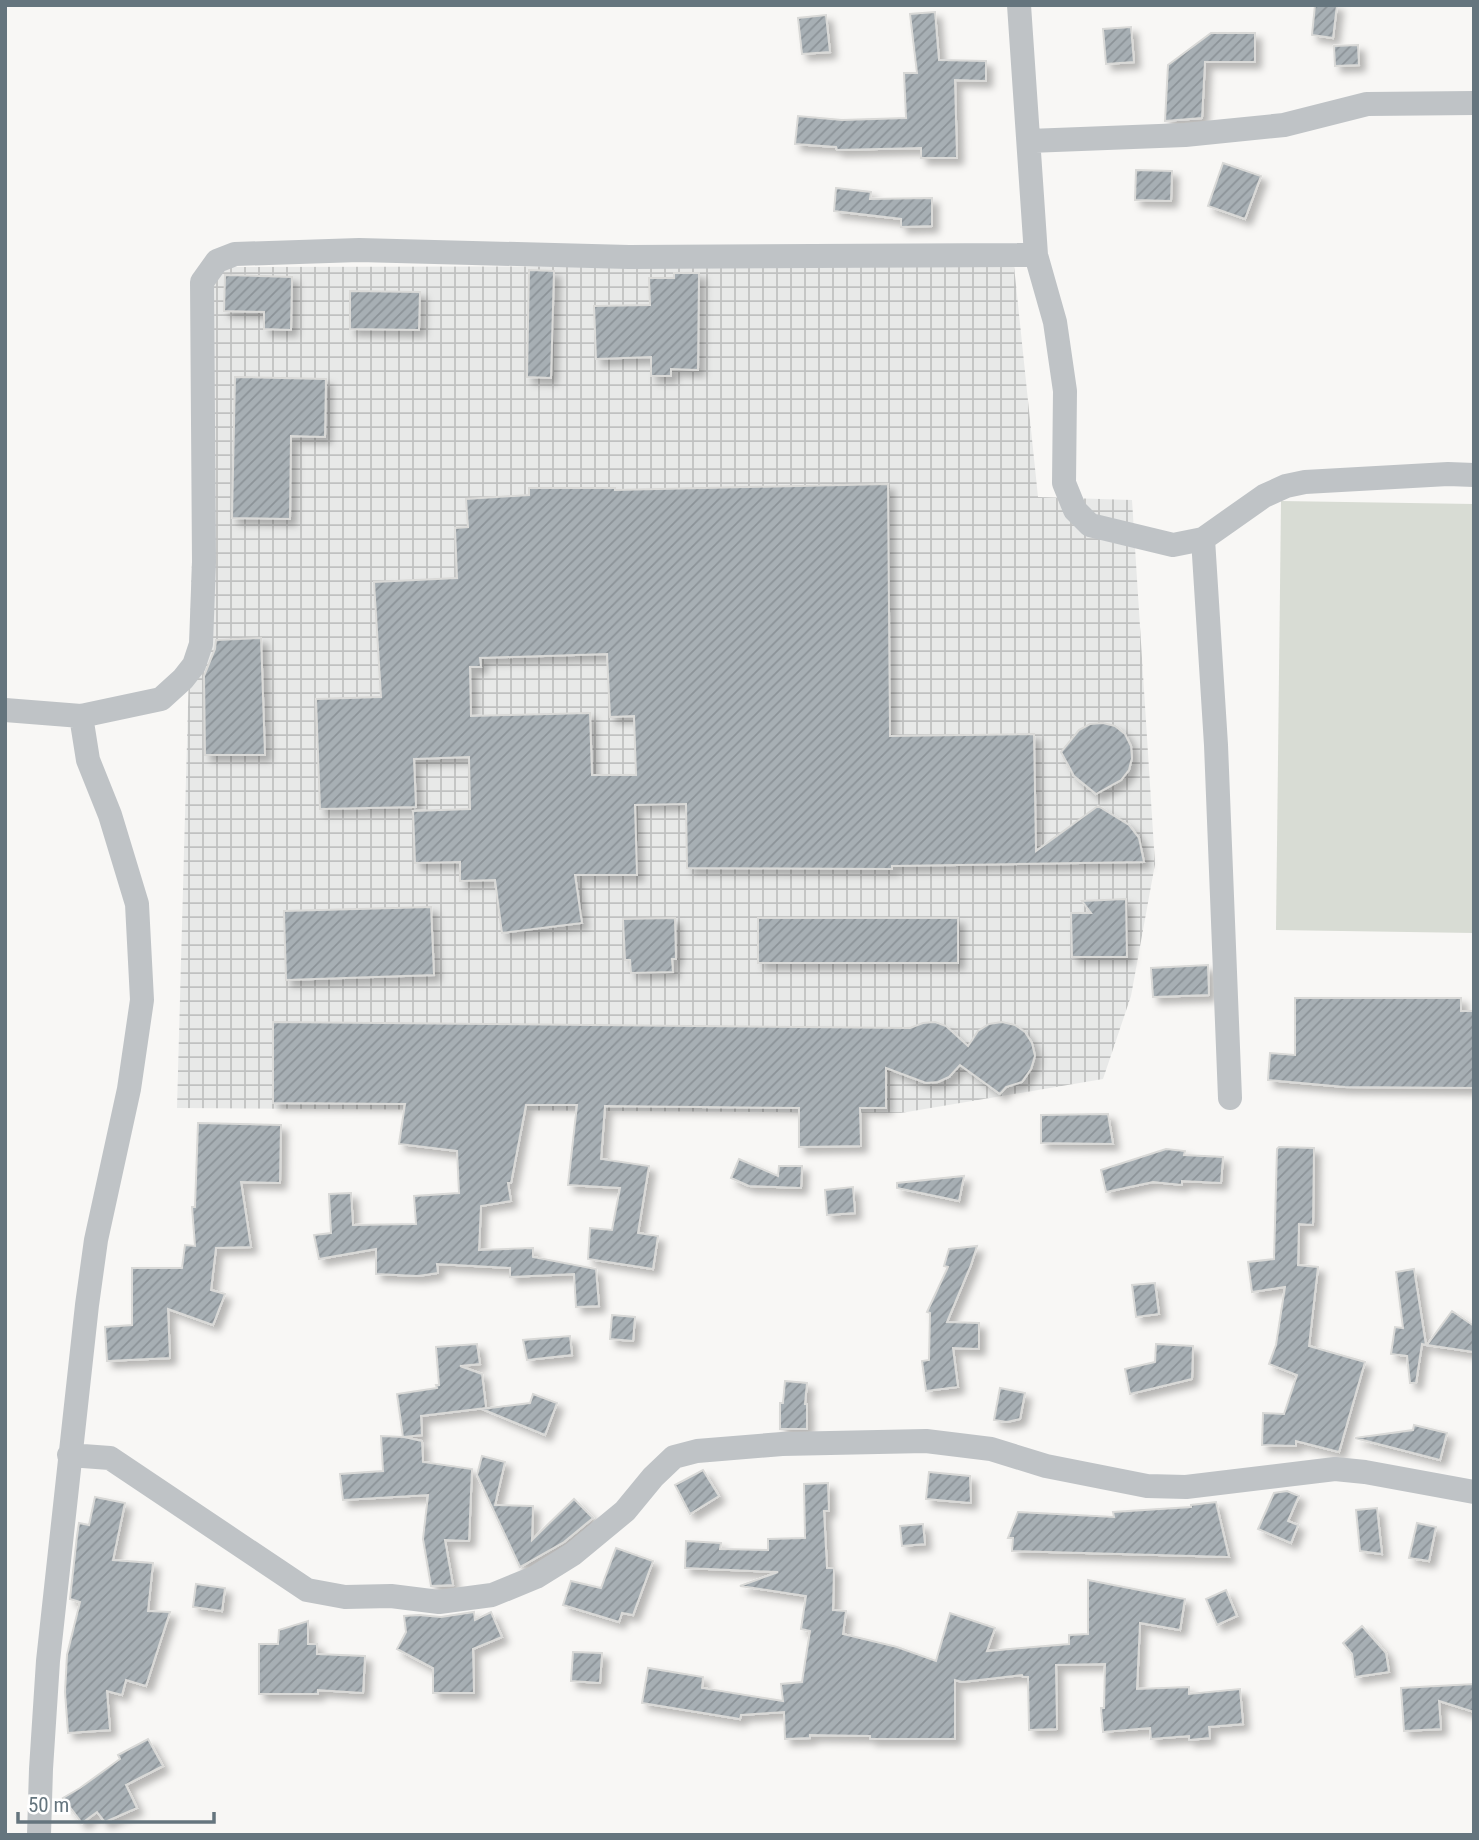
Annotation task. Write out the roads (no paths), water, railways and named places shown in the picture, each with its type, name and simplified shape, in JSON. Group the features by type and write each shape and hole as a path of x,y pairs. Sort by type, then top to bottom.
{"street":[{"path":"1019,5 1036,255 1055,322 1065,391 1064,483 1074,510 1090,525 1173,545 1203,539 1264,496 1286,486 1305,482 1435,474 1474,475"},
{"path":"1028,141 1185,135 1284,125 1367,104 1474,103"},
{"path":"5,710 81,716 161,699 194,665 201,644 204,562 202,282 217,261 236,254 359,250 629,257 1036,255"},
{"path":"1203,539 1216,744 1230,1098"},
{"path":"39,1835 48,1661 69,1455 96,1240 129,1088 142,1000 137,904 110,815 88,760 81,716"},
{"path":"69,1455 110,1458 307,1590 345,1597 391,1596 439,1602 492,1595 536,1577 573,1554 625,1511 653,1477 674,1457 697,1451 806,1443 926,1441 991,1450 1046,1466 1147,1486 1186,1487 1335,1469 1474,1492"}]}
